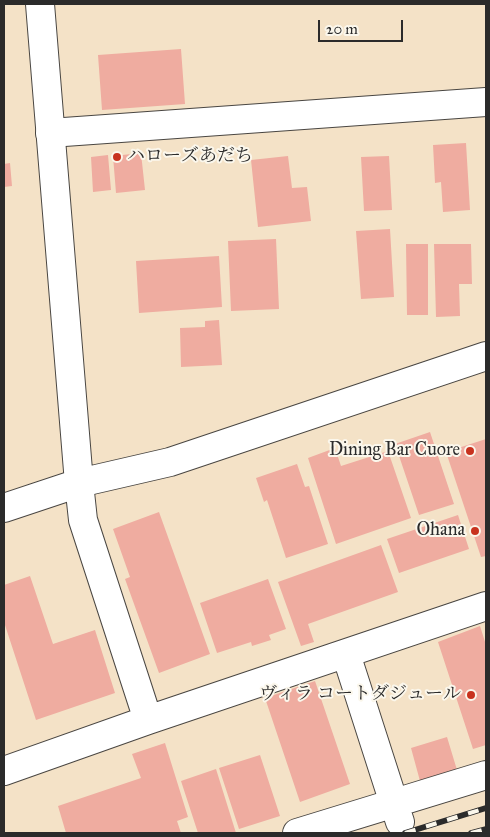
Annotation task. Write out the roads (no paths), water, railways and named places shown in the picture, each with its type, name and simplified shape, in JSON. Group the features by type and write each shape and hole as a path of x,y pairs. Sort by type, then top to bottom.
{"street":[{"path":"40,4 83,520 148,720"},
{"path":"50,133 486,102"},
{"path":"4,508 79,483 170,462 486,356"},
{"path":"4,771 148,720 486,606"},
{"path":"346,654 397,813"},
{"path":"297,833 397,813 486,775"}],"railway":[{"path":"405,833 486,808"},
{"path":"471,833 486,829"}],"place":[{"name":"ハローズあだち","path":"117,157"},
{"name":"Dining Bar Cuore","path":"470,451"},
{"name":"Ohana","path":"475,531"},
{"name":"ヴィラ コートダジュール","path":"471,695"}]}
